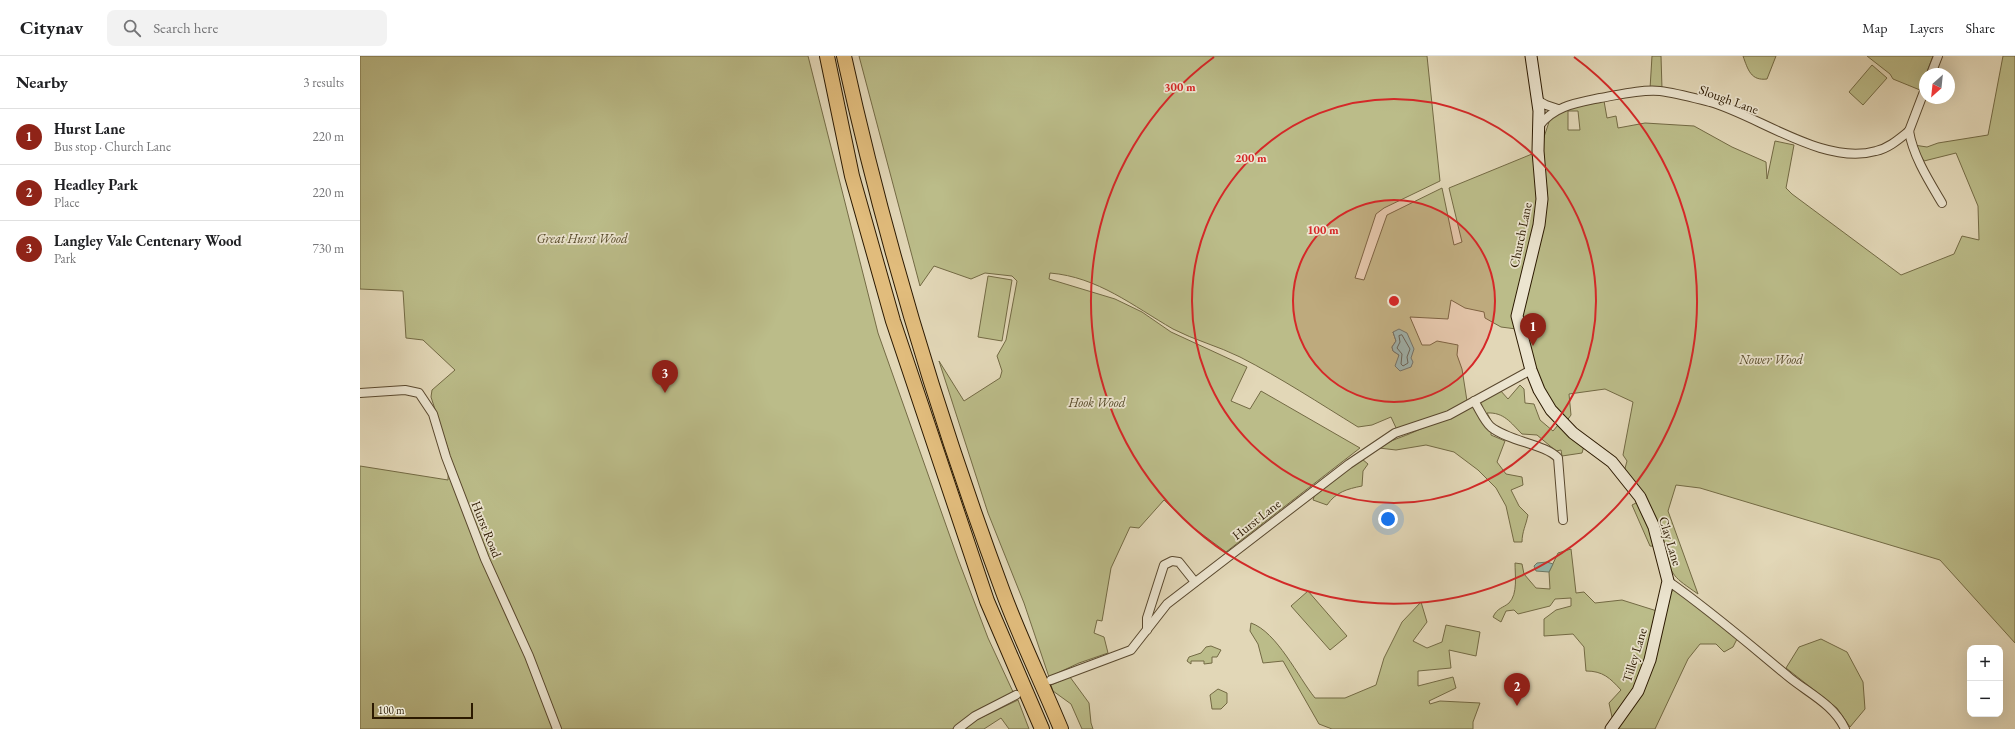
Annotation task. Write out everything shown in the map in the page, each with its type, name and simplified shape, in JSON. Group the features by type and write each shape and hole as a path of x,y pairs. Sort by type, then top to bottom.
{"highway":[{"path":"827,56 852,176 893,321 987,601 1042,729"},
{"path":"844,56 860,129 909,311 952,448 1003,593 1061,729"}],"street":[{"name":"Church Lane","path":"1531,56 1537,100 1539,126 1538,151 1542,199 1539,225 1517,316 1531,370"},
{"path":"1933,68 1938,56"},
{"name":"Slough Lane","path":"1539,126 1547,116 1558,109 1578,102 1658,91 1711,102 1808,143 1838,152 1859,153 1876,151 1898,140 1909,131"},
{"path":"1537,100 1558,109"},
{"path":"1919,104 1909,131 1911,143 1930,184 1942,203"},
{"path":"1898,140 1911,143"},
{"name":"Hurst Lane","path":"1051,680 1131,650 1167,604 1348,464 1395,433 1450,415 1531,370"},
{"name":"Clay Lane","path":"1531,370 1539,390 1551,410 1573,433 1612,462 1640,497 1654,528 1668,581 1722,620 1811,694 1831,707 1841,720 1845,729"},
{"name":"Hurst Road","path":"360,393 405,390 419,393 433,414 446,458 485,559 529,656 557,729"},
{"path":"1474,401 1489,426 1509,438 1552,451 1558,458 1563,520"},
{"path":"1147,630 1147,618 1164,565 1172,561 1179,562 1195,582"},
{"name":"Tilley Lane","path":"1611,729 1638,691 1650,660 1668,581"},
{"path":"958,729 976,716 1016,695"}],"green space":[{"name":"Great Hurst Wood","path":"360,56 808,56 878,333 958,559 988,638 1014,694 981,708 952,729 360,729 360,466 448,480 449,452 431,397 432,390 455,370 423,340 406,338 403,291 360,289"},
{"path":"859,56 1427,56 1440,181 1384,208 1376,214 1355,278 1364,280 1387,215 1442,188 1454,245 1462,242 1449,188 1532,154 1543,219 1547,190 1542,143 1550,119 1563,110 1604,101 1607,118 1616,116 1618,128 1645,123 1694,126 1732,147 1766,162 1767,179 1775,141 1794,145 1786,188 1901,275 1954,254 1962,236 1979,240 1978,206 1956,153 1924,161 1914,145 1927,147 1938,143 1988,135 2003,56 2015,56 2015,643 1940,560 1700,488 1676,485 1668,511 1698,594 1679,580 1672,571 1664,547 1650,546 1632,505 1644,499 1624,472 1627,461 1623,455 1633,402 1605,389 1569,394 1571,415 1566,422 1550,401 1544,390 1534,368 1524,330 1501,327 1485,318 1484,312 1465,308 1451,300 1448,319 1410,317 1422,345 1430,345 1437,341 1458,345 1457,355 1462,369 1467,401 1446,413 1397,430 1391,417 1372,425 1358,427 1255,365 1232,353 1173,329 1129,302 1099,286 1084,280 1050,273 1049,279 1115,299 1142,312 1171,332 1247,367 1231,401 1250,409 1261,391 1360,448 1226,552 1195,529 1164,500 1139,528 1130,527 1111,568 1102,621 1097,620 1094,633 1104,637 1108,653 1079,663 1049,677 1024,603 988,513 939,361 964,401 1000,378 1002,371 997,356 1006,340 1017,281 1012,276 985,273 971,279 934,266 920,286","holes":["1568,111 1578,111 1580,130 1568,130","1393,332 1411,367 1399,359 1399,355 1393,351 1392,347 1396,341"]},
{"path":"1652,56 1661,56 1662,89 1650,89"},
{"path":"1743,56 1776,56 1767,79 1757,78 1751,74"},
{"path":"1867,56 1933,56 1928,68 1919,68 1919,90 1893,79 1890,74"},
{"path":"1872,65 1887,78 1863,105 1849,92"},
{"path":"988,276 1012,280 1002,341 978,337"},
{"path":"1520,385 1524,389 1525,403 1534,404 1540,420 1553,431 1558,425 1584,446 1582,453 1562,456 1561,450 1556,451 1537,435 1522,434 1503,416 1487,413 1492,422 1491,435 1505,441 1497,462 1506,474 1522,477 1523,485 1511,490 1519,506 1528,515 1522,542 1514,542 1506,506 1496,488 1478,470 1454,452 1426,445 1396,450 1379,448 1469,408 1500,390 1508,399"},
{"path":"1362,459 1368,464 1363,471 1362,486 1351,488 1338,494 1327,505 1313,500 1315,494"},
{"path":"1571,549 1576,593 1584,592 1595,603 1622,600 1657,611 1646,658 1636,687 1616,716 1612,717 1609,703 1621,690 1606,676 1597,672 1586,671 1584,647 1573,634 1544,636 1544,619 1556,610 1571,606 1571,598 1555,599 1550,606 1518,614 1514,610 1506,611 1501,622 1493,617 1498,610 1509,603 1514,595 1515,563 1522,564 1524,574 1536,588 1550,589 1549,572 1558,553"},
{"path":"1674,590 1705,611 1737,639 1733,647 1724,652 1716,644 1700,644 1688,659 1655,729 1615,729 1621,721 1669,593"},
{"path":"1308,591 1347,636 1330,650 1291,606"},
{"path":"1421,602 1427,622 1413,641 1427,648 1442,642 1446,625 1480,632 1476,656 1449,650 1451,668 1418,671 1418,686 1453,677 1456,688 1429,701 1430,704 1440,701 1480,703 1473,722 1473,729 1332,729 1319,724 1283,661 1263,663 1258,644 1250,631 1251,623 1261,628 1270,636 1286,656 1315,698 1345,698 1376,685 1384,658 1402,622"},
{"path":"1821,639 1847,652 1863,682 1865,709 1850,727 1837,708 1786,668 1799,647"},
{"path":"1211,646 1221,650 1217,657 1212,657 1212,663 1204,664 1204,661 1191,661 1191,664 1187,661 1189,657 1201,653 1206,647"},
{"path":"1070,677 1089,703 1093,729 1082,729 1071,704 1053,691 1051,685"},
{"path":"1218,689 1227,693 1227,703 1221,709 1212,709 1210,695"},
{"path":"1018,700 1029,729 1009,729 1001,718 984,729 964,729 972,722"}],"water":[{"path":"1399,329 1407,333 1414,349 1411,358 1413,362 1411,367 1400,371 1395,366 1399,355 1393,351 1392,347 1396,341 1393,332"},
{"path":"1547,562 1553,564 1549,572 1536,571 1534,566 1537,563"}],"place":[{"name":"Hurst Lane","path":"1533,346"},
{"name":"Langley Vale Centenary Wood","path":"665,393"},
{"name":"Headley Park","path":"1517,706"}],"park label":[{"name":"Nower Wood","path":"1771,359"},
{"name":"Hook Wood","path":"1097,402"}]}
